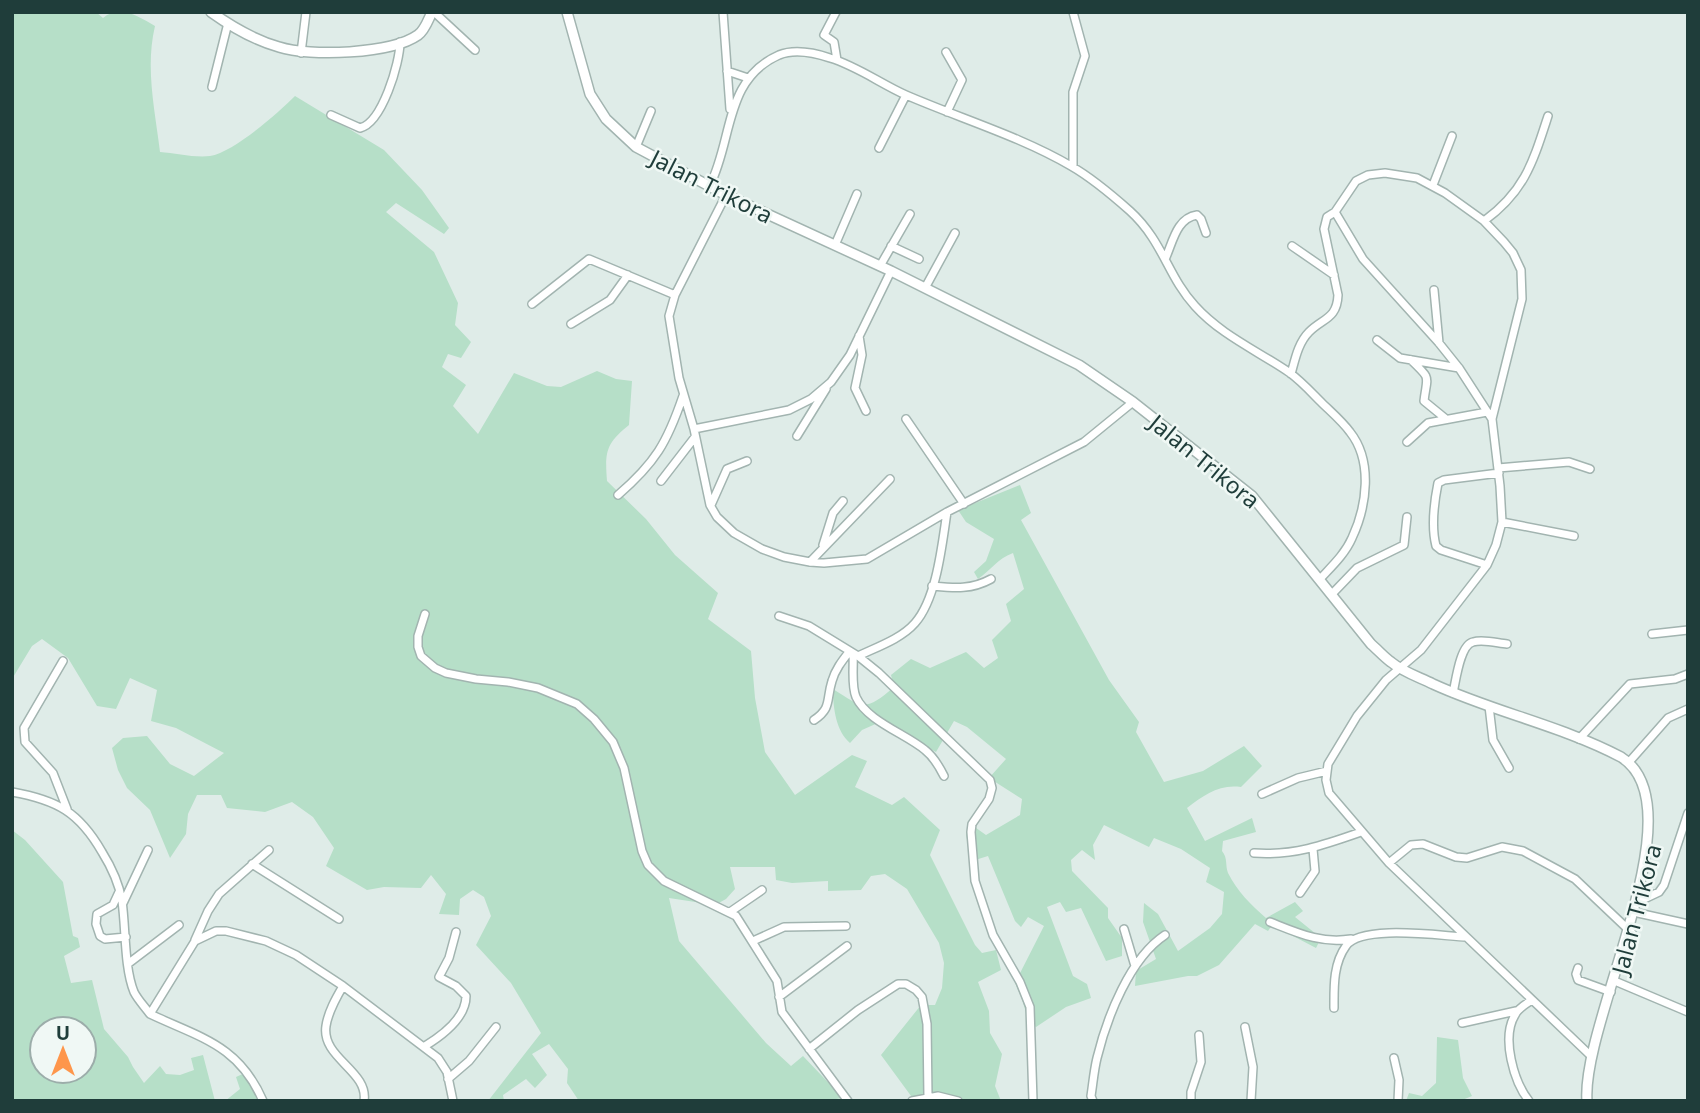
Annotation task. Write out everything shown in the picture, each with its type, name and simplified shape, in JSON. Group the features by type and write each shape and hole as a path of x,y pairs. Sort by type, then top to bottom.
{"street":[{"path":"301,53 306,12"},
{"path":"213,13 261,41 301,53 330,54 381,47 420,34 433,12 475,50"},
{"name":"Jalan Trikora","path":"567,12 590,94 606,120 636,147 726,195 891,271 1074,362 1133,402 1252,495 1371,643 1401,669 1452,693 1603,747 1629,761 1650,788 1656,817 1652,862 1617,982 1591,1056 1587,1101"},
{"path":"723,12 731,113"},
{"path":"836,12 824,36 834,42 837,60"},
{"path":"1073,12 1085,56 1073,92 1073,167"},
{"path":"212,87 228,23"},
{"path":"331,115 360,128 371,123 397,68 400,42"},
{"path":"946,52 962,80 947,112"},
{"path":"710,186 722,156 731,113 739,92 748,78 772,58 782,54 807,53 837,60 906,95 1043,151 1073,167 1141,221 1156,239 1194,306 1216,326 1291,374 1351,433 1363,457 1366,473 1360,512 1352,537 1340,558 1320,579"},
{"path":"727,71 748,78"},
{"path":"879,148 906,95"},
{"path":"636,147 651,111"},
{"path":"1484,221 1496,212 1525,178 1548,116"},
{"path":"1433,184 1452,136"},
{"path":"1291,374 1296,354 1307,333 1327,319 1338,306 1335,275 1324,229 1327,217 1335,212 1356,181 1368,175 1385,173 1417,178 1433,184 1484,221 1513,253 1521,270 1517,324 1490,415 1502,522 1487,565 1421,650 1386,680 1357,716 1328,764 1326,780 1329,793 1389,863 1591,1056"},
{"path":"835,245 857,194"},
{"path":"726,195 675,295 670,316 683,396 710,505 734,533 762,549 810,562 867,559 947,512 1084,442 1133,402"},
{"path":"1335,212 1363,260 1439,343 1490,415"},
{"path":"880,266 909,214"},
{"path":"1166,257 1178,228 1187,218 1197,215 1206,233"},
{"path":"925,288 955,233"},
{"path":"891,246 919,259"},
{"path":"1292,246 1335,275"},
{"path":"532,304 589,258 675,295"},
{"path":"797,436 850,355 891,271"},
{"path":"571,324 610,300 628,275"},
{"path":"1434,290 1439,343"},
{"path":"859,335 862,355 855,387 866,411"},
{"path":"1377,340 1395,356 1459,368"},
{"path":"1410,360 1424,373 1428,382 1424,397 1426,404 1446,419"},
{"path":"661,481 694,433 789,410 811,399 831,382"},
{"path":"618,495 652,463 676,417 683,396"},
{"path":"1407,442 1427,423 1490,415"},
{"path":"906,419 964,503"},
{"path":"710,505 727,469 747,461"},
{"path":"1487,565 1436,546 1433,530 1438,483 1498,471 1569,462 1590,469"},
{"path":"810,562 890,479"},
{"path":"823,546 833,513 844,501"},
{"path":"814,720 828,707 832,680 853,654 908,629 917,621 932,586 947,512"},
{"path":"1332,594 1357,568 1404,545 1406,517"},
{"path":"1502,522 1574,536"},
{"path":"932,586 963,589 977,587 991,579"},
{"path":"425,614 418,636 418,647 421,656 435,668 476,679 538,688 577,704 594,719 613,742 624,768 642,851 649,865 664,881 736,916 776,981 782,1012 848,1101"},
{"path":"779,617 809,626 879,673 989,780 992,788 989,799 972,824 975,881 993,934 1020,982 1030,1007 1033,1101"},
{"path":"1652,634 1688,630"},
{"path":"1452,693 1467,644 1476,641 1507,644"},
{"path":"853,654 855,692 862,706 925,750 936,761 944,776"},
{"path":"63,661 24,727 24,736 25,742 53,773 67,810"},
{"path":"1579,739 1630,684 1675,679 1688,674"},
{"path":"1489,706 1493,740 1509,768"},
{"path":"1629,761 1668,718 1688,709"},
{"path":"1262,794 1298,778 1327,771"},
{"path":"12,792 41,799 67,810 83,822 111,866 120,889 133,988 150,1014 227,1050 243,1066 263,1101"},
{"path":"1642,900 1659,892 1664,885 1688,813"},
{"path":"1254,853 1276,855 1313,849 1361,831"},
{"path":"1389,863 1411,845 1423,844 1467,858 1502,847 1523,851 1575,879 1632,933"},
{"path":"1300,893 1315,871 1313,849"},
{"path":"122,904 148,850"},
{"path":"150,1014 195,941 219,894 269,850"},
{"path":"253,864 338,919"},
{"path":"120,889 116,902 97,914 96,924 100,936 106,939 126,937"},
{"path":"730,912 762,890"},
{"path":"1638,913 1688,924"},
{"path":"1270,922 1318,940 1334,942 1385,933 1467,937"},
{"path":"129,963 179,925"},
{"path":"753,941 783,928 846,926"},
{"path":"1124,929 1135,966"},
{"path":"195,941 216,931 244,934 296,955 425,1046 443,1064 448,1079 453,1098 442,1101"},
{"path":"425,1046 457,1020 466,1006 466,996 461,989 439,978 449,958 456,932"},
{"path":"1093,1101 1091,1096 1097,1059 1104,1036 1135,966 1152,944 1165,934"},
{"path":"1334,1008 1334,974 1345,946 1352,939"},
{"path":"779,997 847,946"},
{"path":"1578,968 1578,980 1613,993"},
{"path":"1617,982 1688,1012"},
{"path":"809,1049 858,1010 898,984 906,984 922,997 927,1024 928,1097"},
{"path":"343,986 332,1005 326,1038 342,1063 361,1083 365,1094 364,1101"},
{"path":"1462,1023 1516,1011 1532,1000"},
{"path":"1516,1011 1509,1037 1520,1090 1530,1101"},
{"path":"448,1079 469,1061 496,1027"},
{"path":"1245,1027 1253,1067 1251,1101"},
{"path":"1191,1101 1191,1092 1201,1062 1199,1035"},
{"path":"1394,1058 1399,1080 1398,1101"},
{"path":"912,1101 938,1096 958,1101"}],"green space":[{"path":"12,12 96,12 103,18 109,14 123,12 155,26 151,73 160,152 198,156 220,153 255,131 295,96 384,150 422,190 449,228 444,234 396,203 386,212 434,252 458,303 455,325 471,342 461,358 448,354 442,367 466,385 453,406 478,434 514,373 547,386 561,387 597,371 616,379 632,381 629,425 615,438 608,450 607,481 646,519 675,555 718,593 708,619 751,651 755,698 765,752 795,795 852,755 867,761 855,787 892,805 904,797 940,830 930,855 975,945 982,953 996,950 1001,970 978,982 989,1011 990,1033 1002,1054 995,1086 1001,1101 914,1100 881,1055 921,1005 935,1005 942,988 944,963 939,943 907,889 885,874 871,876 861,890 828,891 828,881 792,883 776,880 775,867 730,867 735,889 726,899 715,905 669,898 679,941 766,1043 791,1066 803,1056 843,1098 822,1101 579,1101 567,1083 568,1069 549,1044 532,1054 547,1075 535,1088 526,1079 503,1095 504,1101 488,1101 541,1033 511,983 476,945 491,916 484,897 473,890 460,899 459,915 439,914 446,894 431,875 421,888 384,887 367,890 326,866 334,848 313,817 292,802 265,812 227,808 221,795 197,795 188,814 186,834 170,858 150,810 127,788 118,770 112,748 123,738 147,736 170,764 194,776 224,753 176,728 151,721 157,690 130,678 116,709 97,706 68,658 42,639 32,646 12,679"},
{"path":"1020,485 1031,513 1021,520 1109,680 1139,722 1136,732 1164,782 1203,771 1244,746 1262,766 1241,787 1219,789 1187,808 1205,841 1252,818 1256,832 1223,841 1222,851 1228,873 1245,897 1266,918 1295,902 1303,911 1295,917 1321,938 1316,948 1272,925 1268,931 1255,924 1219,965 1197,976 1135,986 1136,971 1156,959 1143,922 1144,903 1158,914 1178,951 1210,928 1222,914 1224,892 1206,882 1210,868 1181,849 1154,838 1149,847 1104,825 1093,845 1095,860 1082,850 1071,860 1072,871 1108,908 1108,918 1122,938 1122,956 1106,961 1081,908 1066,912 1060,902 1047,907 1073,976 1087,984 1091,998 1066,1007 1036,1027 1029,1023 1015,983 1044,926 1028,917 1021,927 1015,921 988,856 972,861 966,835 969,823 986,835 1020,815 1022,799 989,778 1006,759 967,727 954,721 936,752 880,722 862,730 850,743 841,732 833,689 858,703 870,704 894,687 891,675 911,659 930,668 966,652 984,668 998,658 992,640 1011,621 1006,604 1024,589 1013,553 998,561 978,579 974,572 986,561 994,539 966,522 958,510"},
{"path":"12,830 25,840 63,882 73,936 78,938 80,947 64,956 71,983 92,980 104,1029 128,1057 144,1083 160,1066 166,1074 180,1075 194,1070 191,1058 203,1055 215,1101 12,1101"},
{"path":"1437,1037 1458,1040 1463,1078 1472,1096 1460,1101 1406,1101 1409,1093 1422,1096 1436,1083"},
{"path":"247,1072 252,1088 261,1101 225,1101 240,1089 236,1077"}]}
